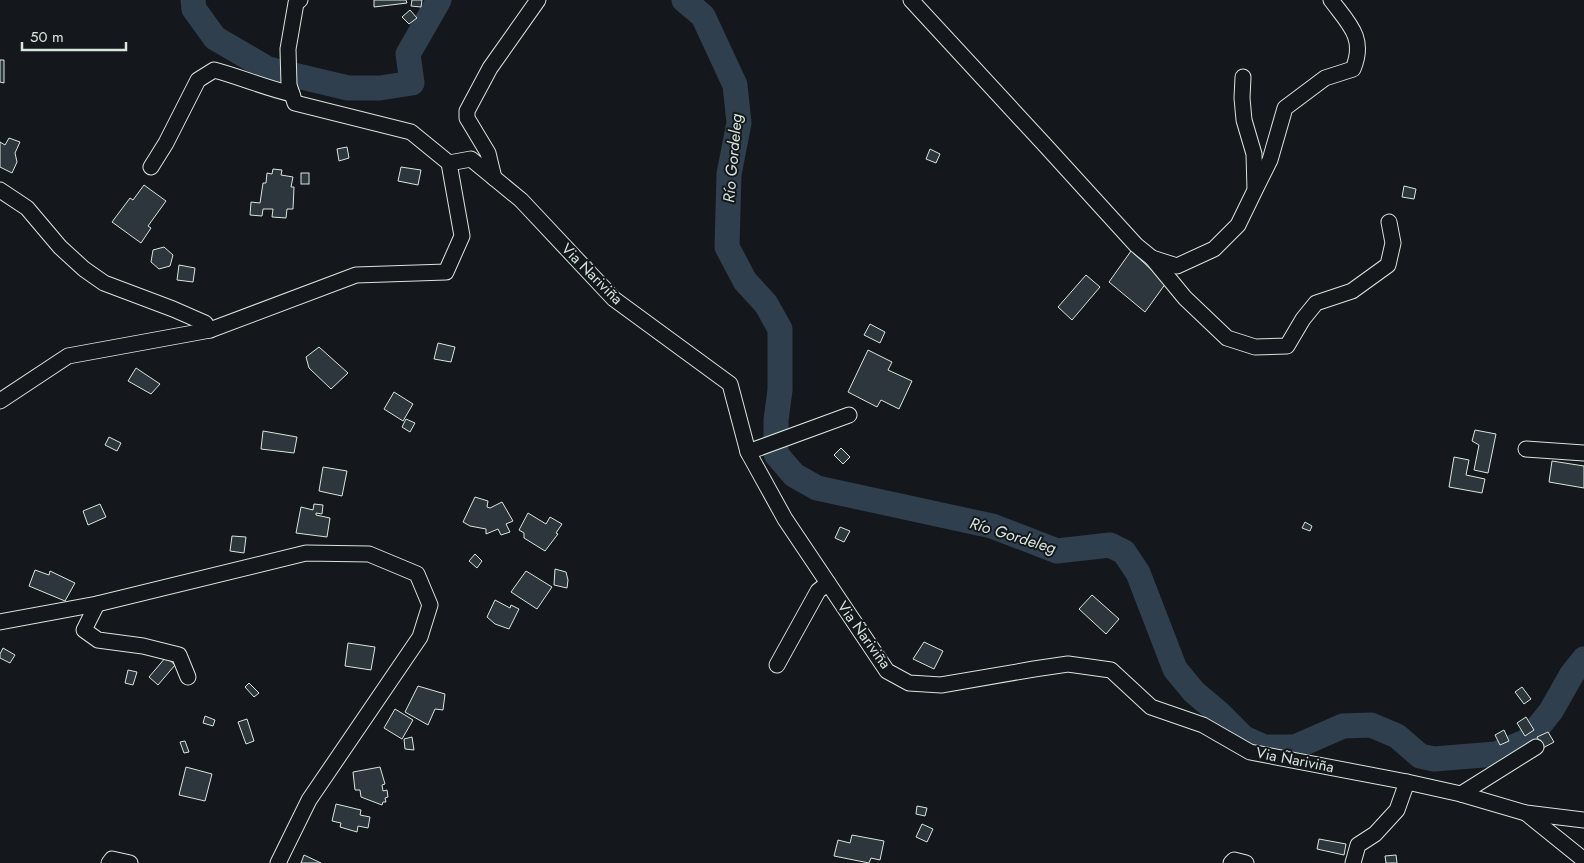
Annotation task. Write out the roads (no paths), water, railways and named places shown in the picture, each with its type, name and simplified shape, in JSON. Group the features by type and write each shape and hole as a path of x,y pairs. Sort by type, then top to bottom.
{"street":[{"path":"0,401 68,356 210,330 356,275 446,272 462,236 449,163 411,132 295,103 290,90 288,49 296,3 300,0"},
{"path":"494,178 488,153 467,118 467,111 490,68 538,0"},
{"path":"910,0 1136,246 1152,258 1185,298 1227,338 1255,347 1287,346 1302,319 1316,302 1352,291 1388,265 1393,243 1389,222"},
{"path":"1152,258 1177,266 1214,249 1238,225 1270,160 1285,108 1326,78 1353,68 1358,55 1355,32 1332,0"},
{"path":"151,167 166,143 198,80 214,70 237,76 265,87 290,90"},
{"path":"1243,77 1244,120 1254,154 1255,190"},
{"name":"Via Ñariviña","path":"449,163 471,159 521,200 614,299 730,384 785,519 887,671 909,683 941,685 1068,664 1111,670 1151,707 1202,725 1250,752 1407,782 1461,794 1526,813 1584,820"},
{"path":"0,190 27,208 60,247 104,284 173,309 205,323 210,330"},
{"path":"756,449 849,415"},
{"path":"1526,449 1584,453"},
{"path":"0,622 97,604 306,552 369,554 417,574 430,605 420,637 309,800 278,863"},
{"path":"777,665 818,590 828,583"},
{"path":"97,604 84,630 98,640 143,646 179,655 188,677"},
{"path":"1461,794 1536,747"},
{"path":"1353,863 1358,845 1375,834 1397,810 1407,782"},
{"path":"1526,813 1584,860"},
{"path":"108,863 112,859 130,863"},
{"path":"1231,863 1234,860 1246,863"}],"waterway":[{"name":"Río Gordeleg","path":"193,0 194,9 215,38 268,69 348,88 380,88 412,83 408,54 439,0"},
{"name":"Río Gordeleg","path":"684,0 703,16 735,85 739,123 729,174 727,247 745,281 766,304 780,329 780,390 776,420 776,454 794,475 817,488 992,526 1057,551 1110,545 1124,552 1138,573 1175,669 1194,692 1244,738 1264,747 1295,747 1343,726 1371,725 1397,736 1420,756 1434,759 1496,754 1527,741 1551,711 1572,674 1584,659"}]}
